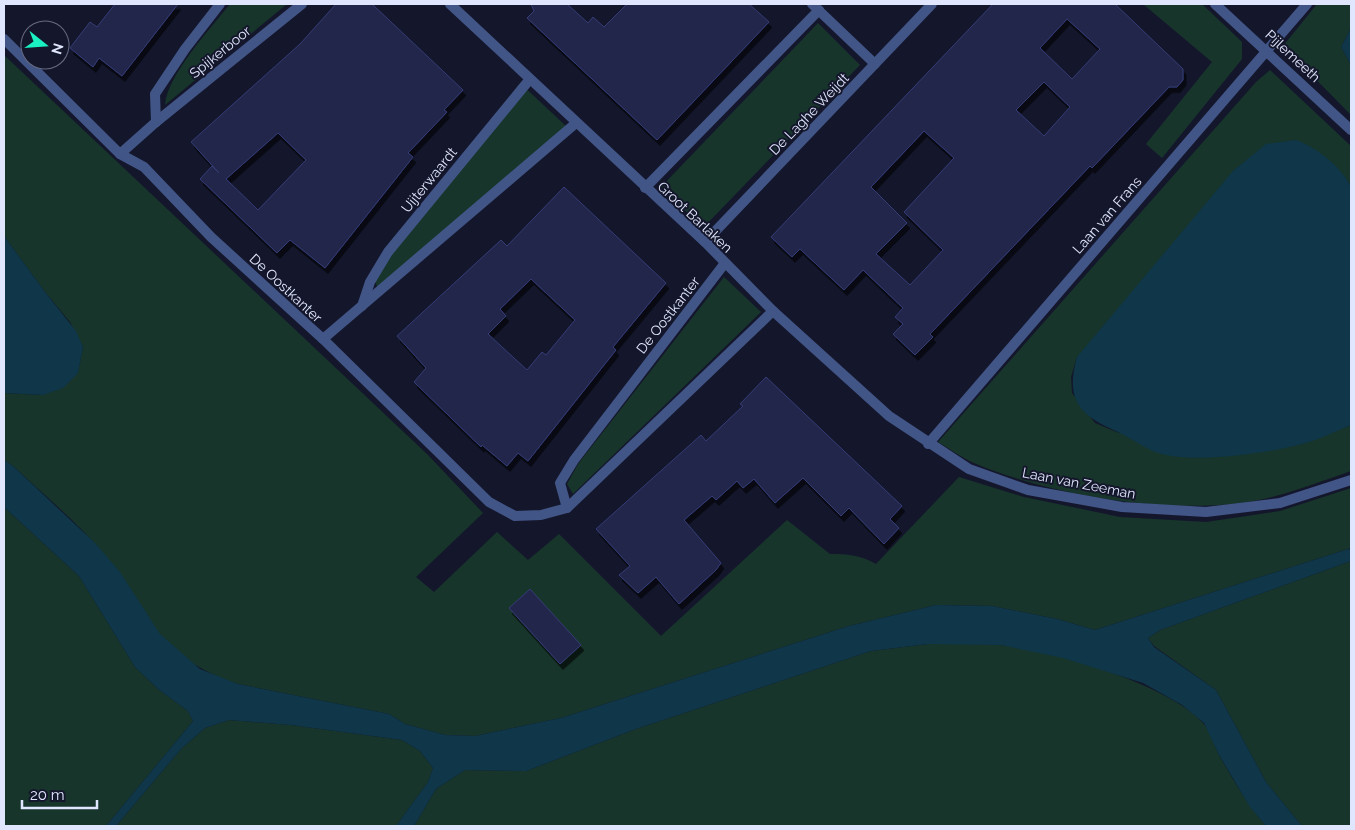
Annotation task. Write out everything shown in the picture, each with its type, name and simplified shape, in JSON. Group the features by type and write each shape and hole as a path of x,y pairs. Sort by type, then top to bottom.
{"street":[{"name":"Spijkerboor","path":"156,122 155,94 185,49 220,4"},
{"name":"Spijkerboor","path":"120,154 156,122 302,4"},
{"name":"Groot Barlaken","path":"450,4 705,242 773,311 889,416 928,444"},
{"name":"De Laghe Weijdt","path":"705,242 932,4"},
{"name":"Pijlemeeth","path":"1215,4 1267,50 1351,130"},
{"name":"Laan van Frans","path":"928,444 1307,4"},
{"path":"645,188 815,7 875,64"},
{"name":"De Oostkanter","path":"4,39 120,154 144,167 211,237 323,339 489,502 515,516 541,515 568,508 773,311"},
{"name":"Uijterwaardt","path":"362,307 370,282 388,252 530,79"},
{"path":"323,339 576,123"},
{"name":"De Oostkanter","path":"568,508 560,483 574,460 725,263"},
{"name":"Laan van Zeeman","path":"928,444 970,469 1028,490 1122,507 1206,512 1280,503 1351,480"}],"green space":[{"path":"230,4 287,4 165,105 173,80 181,66"},
{"path":"1143,4 1202,4 1242,42 1242,59 1162,158 1146,144 1212,62"},
{"path":"1317,4 1351,4 1351,28 1341,47 1351,65 1351,115 1283,46"},
{"path":"818,23 860,65 703,228 661,187"},
{"path":"4,55 428,455 483,513 416,577 434,592 497,532 528,560 559,534 661,636 787,520 830,554 854,556 876,564 959,477 1024,497 1120,517 1206,522 1280,511 1351,488 1351,548 1095,630 1057,619 992,606 936,605 849,626 561,718 475,736 445,735 405,724 389,714 238,684 216,676 195,665 167,643 111,563 93,541 13,466 4,460 4,393 43,395 78,372 83,347 70,322 45,292 4,236"},
{"path":"1270,70 1351,146 1351,187 1347,180 1077,357 1071,377 1072,393 1095,423 1119,433 1298,445 1351,425 1351,471 1272,497 1238,503 1201,506 1161,505 1121,501 1042,486 974,463 938,442 1256,82"},
{"path":"520,83 566,126 377,287 374,277"},
{"path":"724,277 761,312 573,494 567,484 578,464"},
{"path":"4,507 79,576 135,667 158,689 188,711 193,721 106,826 4,826"},
{"path":"1351,561 1351,826 1302,826 1266,782 1216,690 1154,646 1148,638 1160,630"},
{"path":"928,644 1000,645 1022,648 1078,661 1108,671 1164,695 1187,709 1203,723 1236,784 1266,826 414,826 436,789 465,770 526,771 636,729 871,651"},
{"path":"229,720 291,725 402,740 420,751 433,768 428,782 396,826 116,826 181,749 205,728"}],"water":[{"path":"1351,28 1351,65 1341,47"},
{"path":"1296,140 1328,159 1347,179 1351,187 1351,425 1311,441 1284,448 1250,454 1196,458 1166,455 1153,451 1093,419 1078,404 1074,395 1073,384 1077,357 1233,171 1266,144"},
{"path":"4,236 76,331 83,347 78,373 63,388 43,395 4,393"},
{"path":"4,460 13,466 95,543 120,572 160,634 200,669 238,684 389,714 405,724 445,735 475,736 561,718 849,626 936,605 992,606 1057,619 1095,630 1348,549 1351,550 1351,561 1160,630 1148,638 1154,647 1216,690 1266,782 1302,826 1266,826 1250,807 1219,755 1204,723 1182,705 1143,683 1063,658 1001,645 928,644 871,651 636,729 526,771 465,770 436,789 414,826 396,826 428,782 433,768 420,751 402,740 291,725 229,720 205,728 181,749 116,826 106,826 193,721 188,711 158,689 135,667 79,576 4,507"}],"building":[{"path":"115,4 178,4 122,76 99,58 93,67 70,48 90,22 97,27"},
{"path":"336,4 372,4 463,90 444,110 447,112 408,153 413,157 325,268 290,240 277,253 200,179 212,166 219,173 191,142 300,44","holes":["278,133 306,160 258,210 226,179"]},
{"path":"531,4 567,4 588,23 593,17 604,27 627,4 749,4 769,22 657,140 527,18 534,11"},
{"path":"993,4 1115,4 1183,69 1183,80 1177,87 1169,87 1092,168 1090,166 930,334 933,337 915,355 893,334 903,324 895,317 903,308 863,270 844,290 800,249 792,257 771,237","holes":["1067,19 1100,49 1072,79 1040,48","1044,82 1070,107 1044,136 1016,110","924,131 954,158 904,212 943,250 910,285 876,254 907,223 871,187"]},
{"path":"564,187 666,283 613,347 616,350 528,461 518,453 507,466 482,445 481,447 414,382 426,368 397,336 501,240 507,246","holes":["531,279 575,320 546,355 542,352 527,370 488,334 506,316 500,309"]},
{"path":"766,377 902,506 890,519 899,528 884,544 849,508 841,516 803,478 775,503 754,479 743,488 737,481 716,500 712,496 684,520 721,563 716,570 679,604 656,577 638,593 619,575 630,566 596,529 701,435 706,441 743,406 740,404"},
{"path":"530,589 581,645 560,664 509,608"}]}
